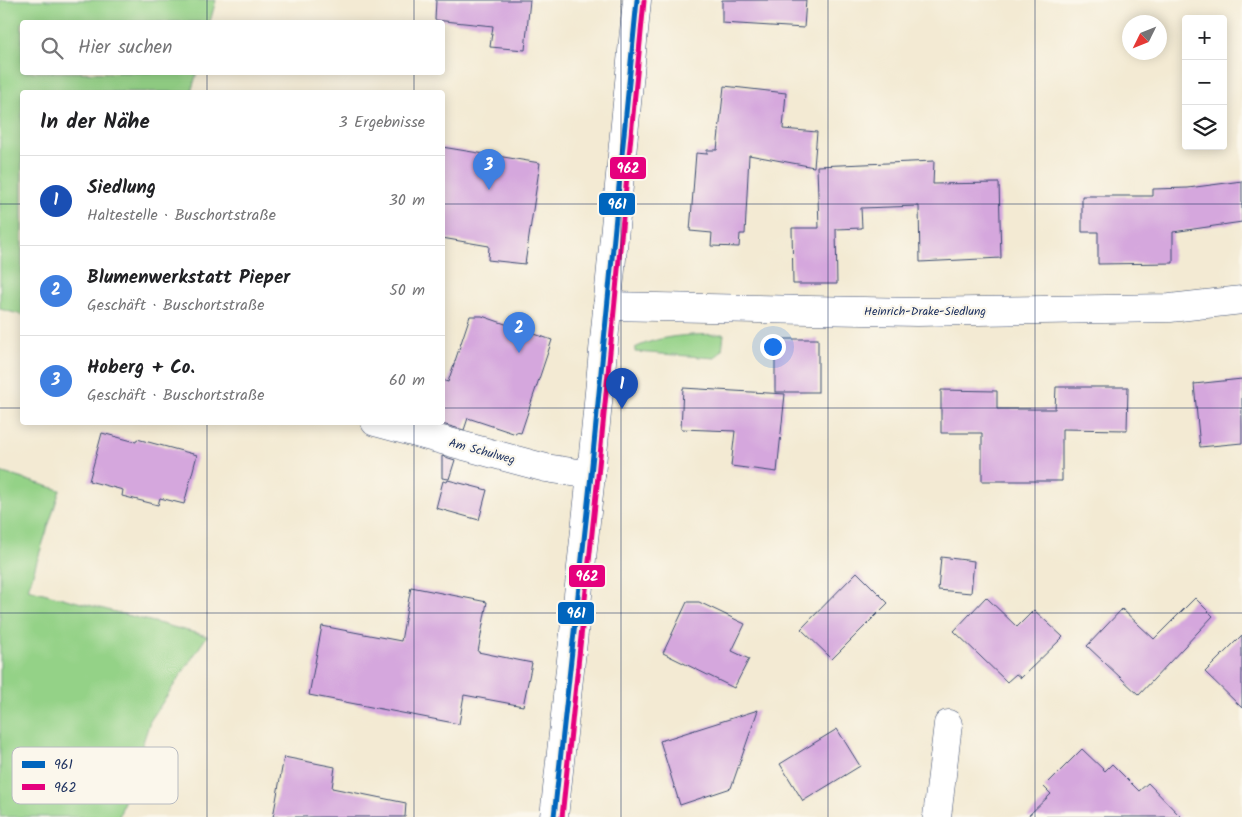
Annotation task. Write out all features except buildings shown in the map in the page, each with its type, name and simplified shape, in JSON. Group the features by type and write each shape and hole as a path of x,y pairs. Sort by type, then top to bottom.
{"street":[{"path":"554,817 591,475 637,0"},
{"name":"Heinrich-Drake-Siedlung","path":"607,306 917,312 1170,308 1242,300"},
{"name":"Am Schulweg","path":"386,425 546,468 591,475"},
{"path":"936,817 948,724"}],"green space":[{"path":"0,0 216,0 211,20 20,20 20,75 196,75 192,90 20,90 20,314 0,309"},
{"path":"724,334 722,350 715,358 635,352 635,348 656,340 690,335"},
{"path":"0,472 60,490 28,589 207,636 150,721 142,747 12,747 12,804 123,804 119,817 0,817"}],"transit line":[{"name":"961","path":"554,817 591,475 637,0"},
{"name":"962","path":"562,817 598,476 644,1"}],"place":[{"name":"Hoberg + Co.","path":"489,190"},
{"name":"Blumenwerkstatt Pieper","path":"519,353"},
{"name":"Siedlung","path":"622,409"}]}
